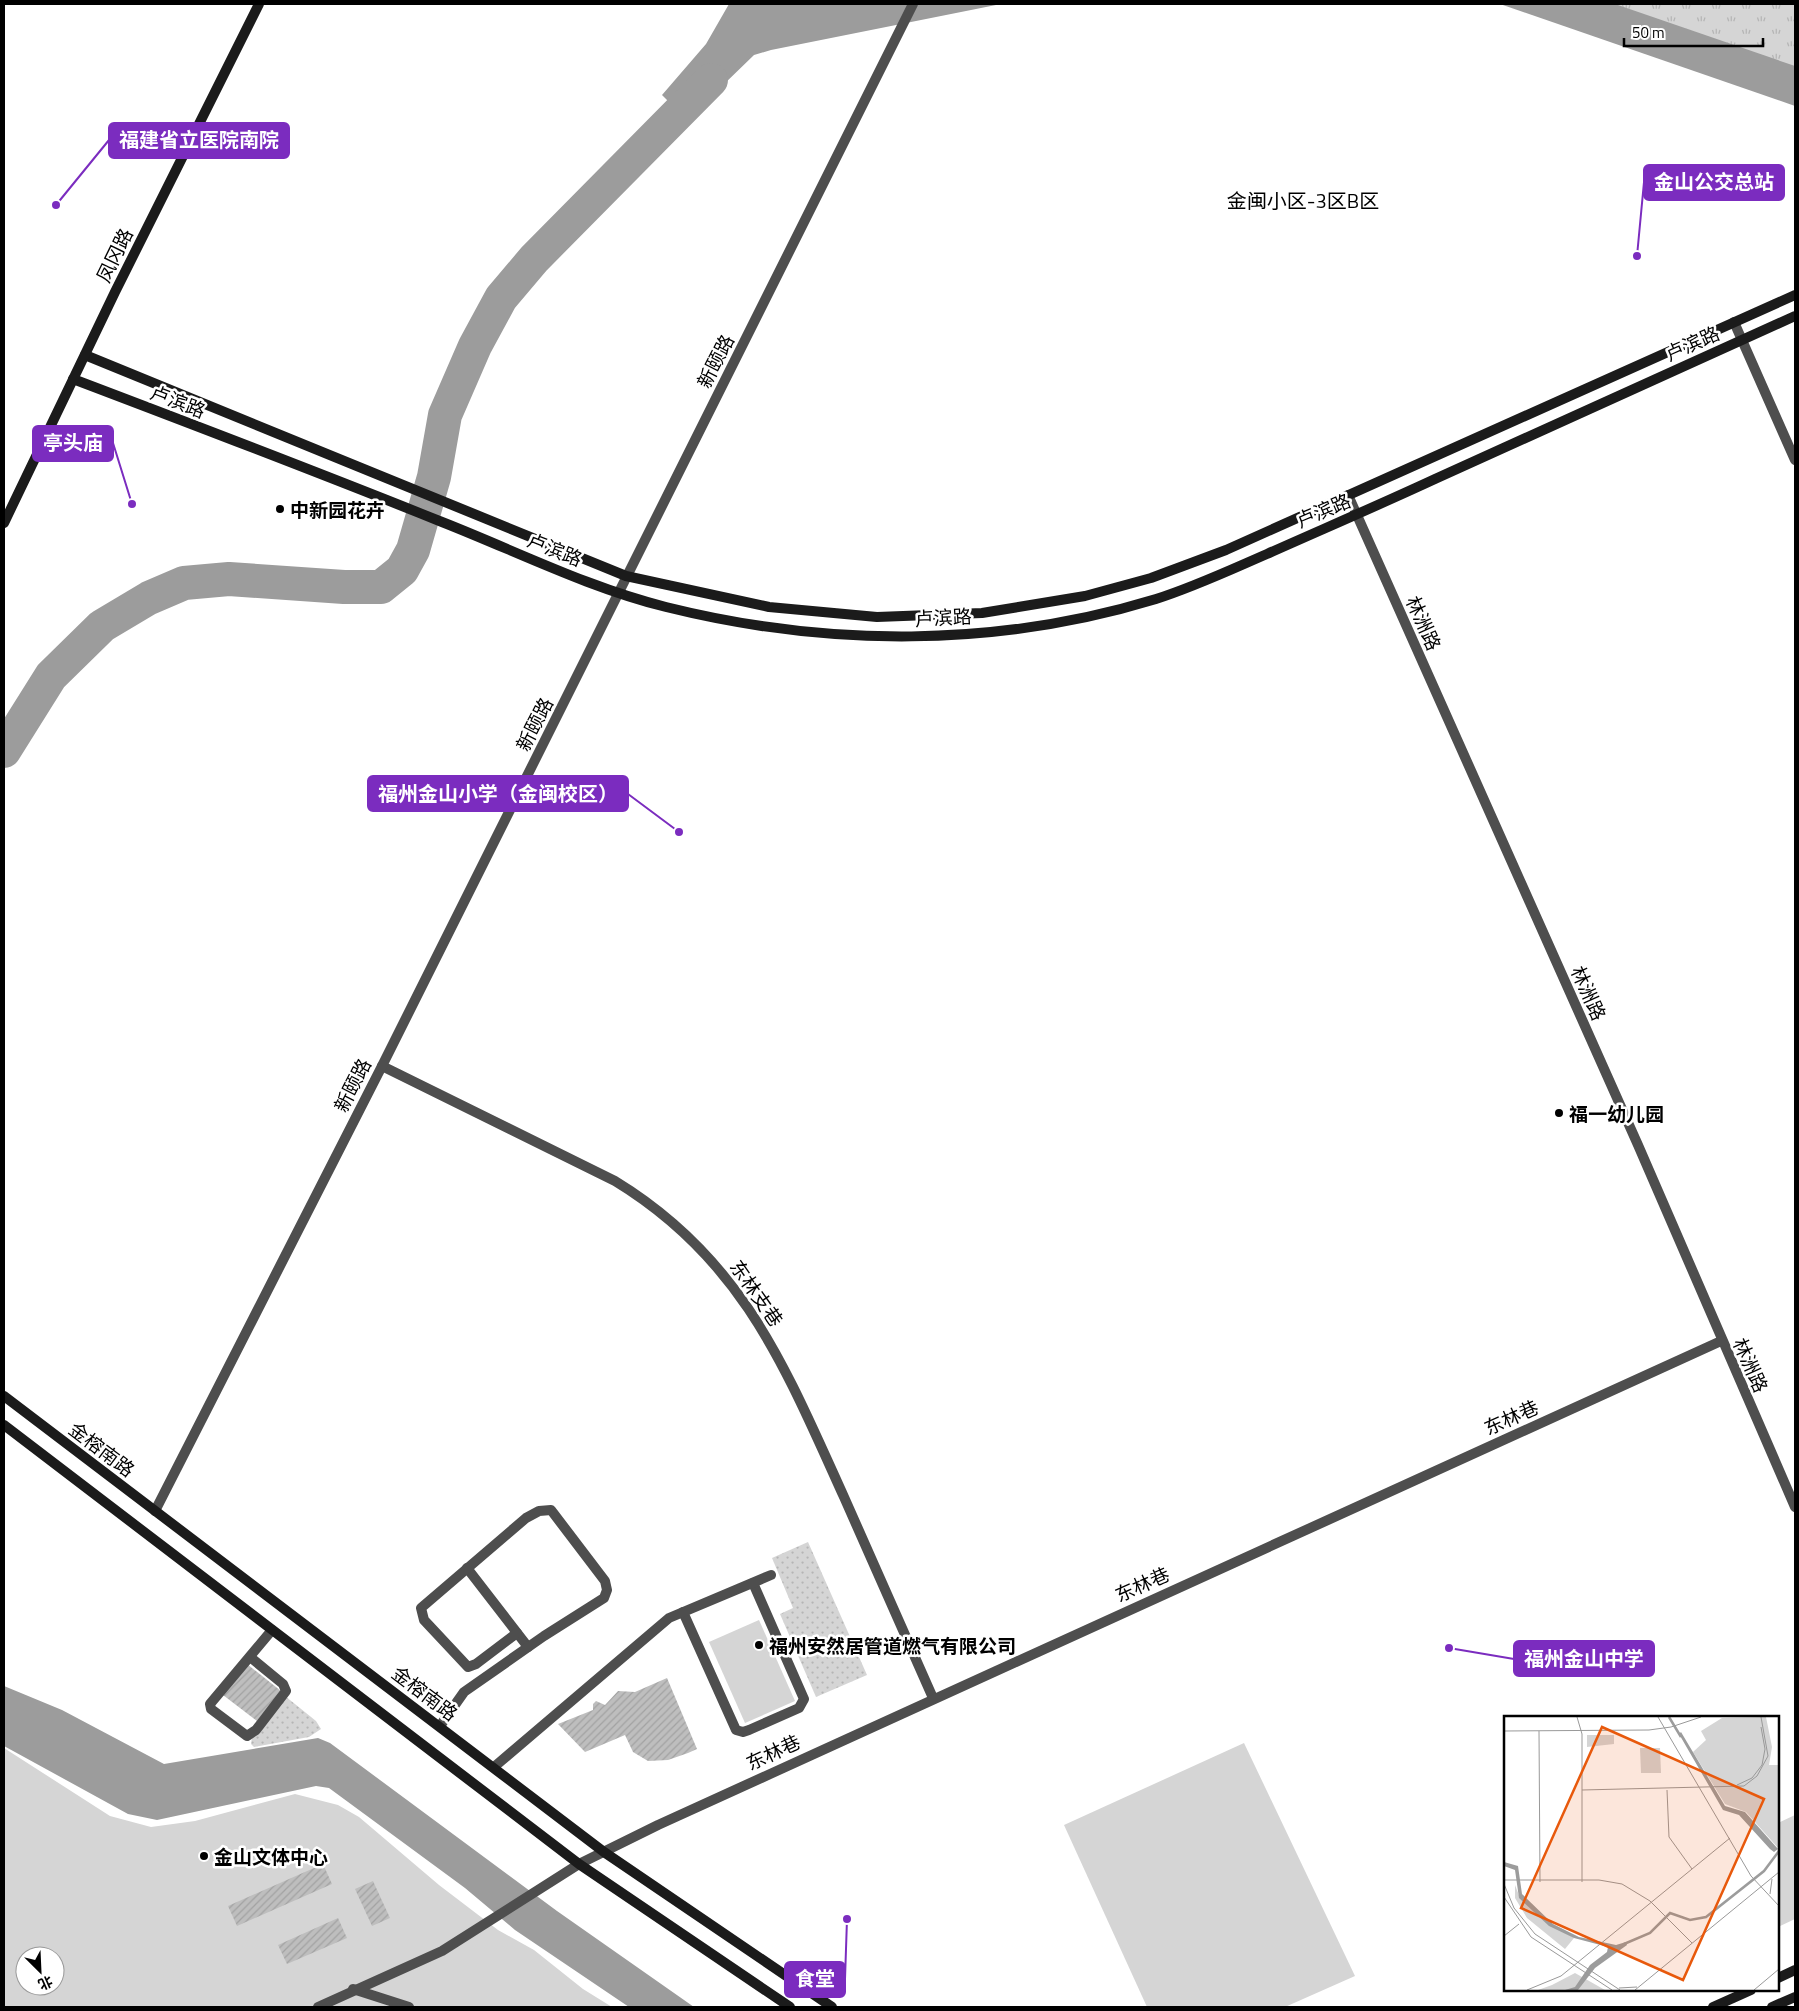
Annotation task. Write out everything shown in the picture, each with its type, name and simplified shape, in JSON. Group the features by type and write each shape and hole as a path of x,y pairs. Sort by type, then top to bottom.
{"main road":[{"name":"凤冈路","path":"4,523 85,354 258,4"},
{"path":"85,354 626,576 731,600 800,611 895,617 982,613 1085,596 1151,578 1226,550 1795,295"},
{"name":"卢滨路","path":"74,379 384,499 618,593 704,616 798,632 851,636 966,635 1073,620 1158,598 1198,584 1357,515 1795,316"},
{"name":"金榕南路","path":"4,1396 604,1852 832,2007"},
{"path":"4,1425 579,1864 790,2007"},
{"path":"1779,1978 1795,1970"},
{"path":"1712,2007 1749,1991"},
{"path":"1772,2007 1795,1997"}],"street":[{"name":"新颐路","path":"155,1511 382,1066 913,4"},
{"path":"1734,322 1795,460"},
{"name":"林洲路","path":"1348,495 1634,1136 1795,1507"},
{"name":"东林支巷","path":"382,1066 615,1181 651,1205 680,1228 723,1272 750,1309 779,1359 839,1487 933,1698"},
{"name":"东林巷","path":"318,2007 343,1994 442,1951 579,1864 604,1852 933,1698 1722,1341"},
{"path":"440,1726 464,1692 528,1647 604,1598 607,1590 605,1581 551,1510 539,1511 526,1518 421,1608 424,1620 468,1667 476,1664 517,1633"},
{"path":"467,1568 528,1647"},
{"path":"494,1768 670,1618 771,1575"},
{"path":"683,1612 736,1730 743,1732 749,1730 799,1708 804,1699 753,1583"},
{"path":"250,1657 284,1684 286,1691 256,1730 247,1736 211,1709 210,1704 272,1630"},
{"path":"353,1990 409,2007"},
{"path":"332,2007 343,1994"}],"green space":[{"path":"1592,4 1795,4 1795,71"},
{"path":"808,1542 867,1675 816,1697 780,1614 793,1608 772,1558"},
{"path":"759,1620 795,1701 745,1723 709,1642"},
{"path":"285,1696 316,1721 321,1729 309,1737 254,1747 251,1744 252,1737"},
{"path":"1244,1743 1355,1976 1285,2007 1147,2007 1064,1825"},
{"name":"金山文体中心","path":"4,1748 110,1816 151,1827 195,1821 295,1794 338,1805 359,1817 439,1885 498,1930 534,1950 583,1989 612,2007 4,2007"},
{"path":"1795,1815 1795,1919 1779,1927 1779,1823"}],"shaded area":[{"path":"729,4 1001,4 754,55 687,120 662,95 706,44"},
{"path":"1500,4 1615,4 1795,66 1795,106"},
{"path":"4,1686 62,1710 164,1764 318,1738 330,1743 557,1911 694,2007 629,2007 515,1930 465,1888 329,1788 316,1786 157,1820 128,1814 4,1746"}],"building":[{"path":"247,1664 281,1691 257,1721 223,1695"},
{"path":"667,1678 697,1749 688,1753 668,1760 648,1761 633,1752 625,1735 585,1752 558,1724 593,1710 593,1704 596,1701 605,1705 618,1691 635,1692"},
{"path":"323,1864 332,1884 237,1926 228,1906"},
{"path":"373,1881 390,1918 372,1926 355,1889"},
{"path":"338,1918 347,1938 287,1964 278,1945"}],"waterway":[{"path":"4,751 51,676 102,626 149,598 184,583 229,579 344,587 381,587 402,570 413,550 434,477 445,415 475,346 501,298 534,259 711,80"}],"place":[{"name":"福建省立医院南院","path":"56,205"},
{"name":"金山公交总站","path":"1637,256"},
{"name":"亭头庙","path":"132,504"},
{"name":"中新园花卉","path":"280,509"},
{"name":"福州金山小学（金闽校区）","path":"679,832"},
{"name":"福一幼儿园","path":"1559,1113"},
{"name":"福州安然居管道燃气有限公司","path":"759,1645"},
{"name":"福州金山中学","path":"1449,1648"},
{"name":"金山文体中心","path":"204,1856"},
{"name":"食堂","path":"847,1919"}],"district":[{"name":"金闽小区-3区B区","path":"1303,200"}]}
